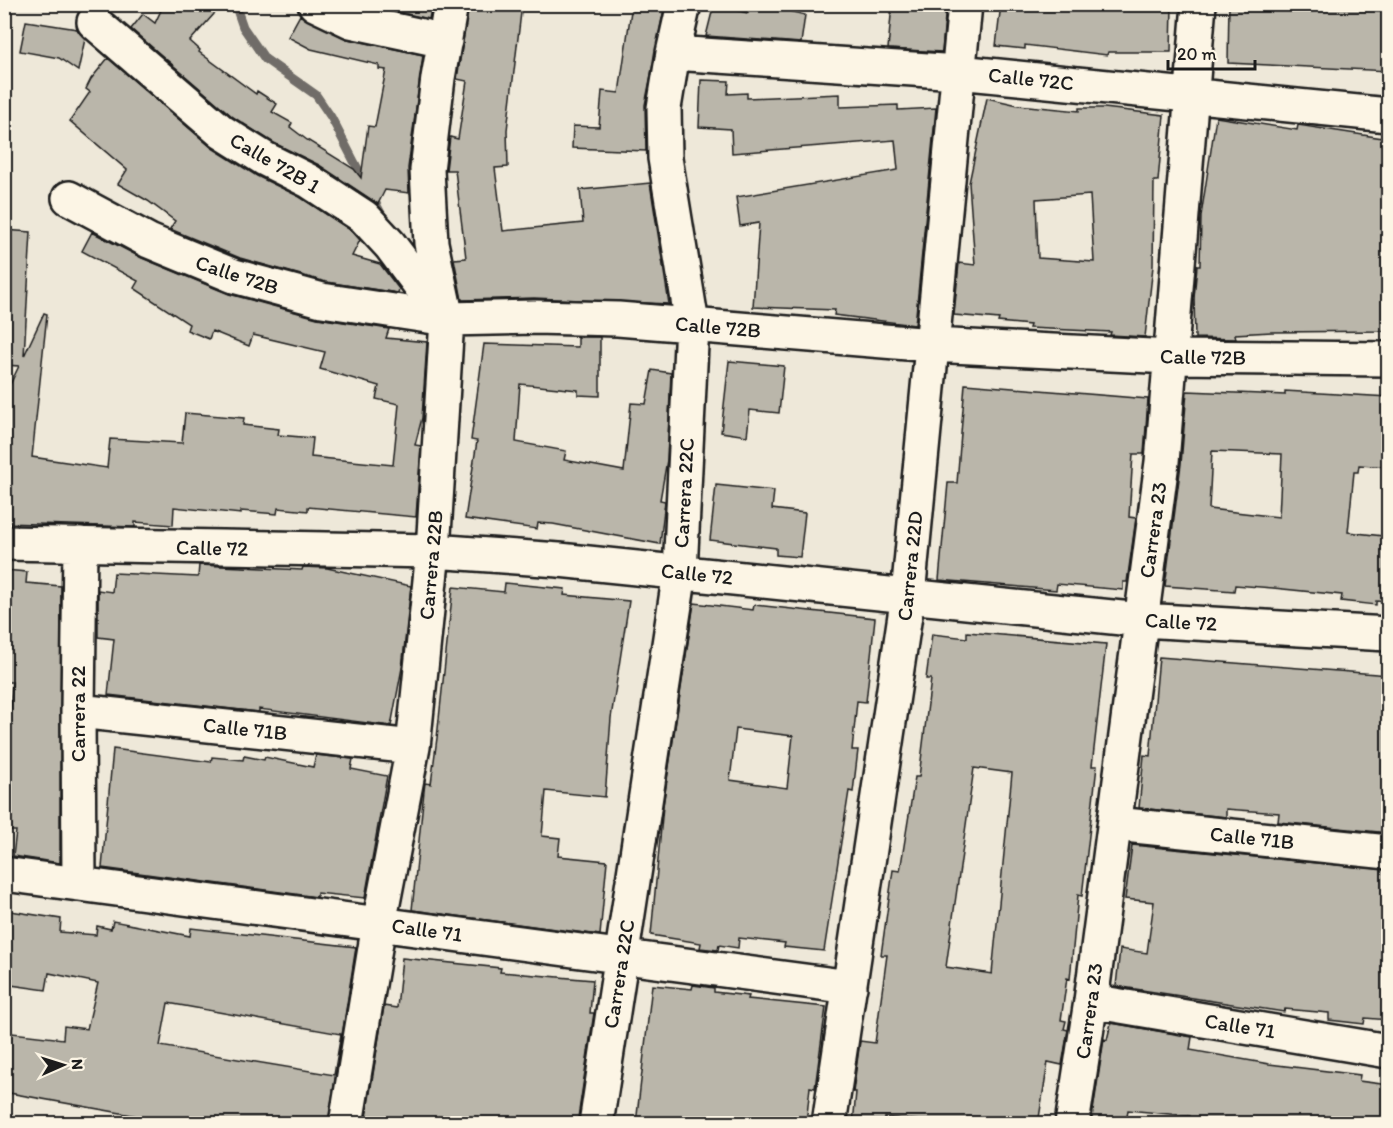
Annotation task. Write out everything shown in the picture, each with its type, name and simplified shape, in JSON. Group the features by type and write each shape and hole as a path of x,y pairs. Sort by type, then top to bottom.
{"street":[{"path":"315,4 351,21 445,40"},
{"name":"Carrera 22B","path":"346,1124 379,924 413,747 433,551 447,316 431,243 426,190 432,123 451,4"},
{"name":"Carrera 22C","path":"596,1124 681,572 692,324 665,158 664,108 684,4"},
{"name":"Carrera 22D","path":"829,1124 908,595 964,4"},
{"name":"Carrera 23","path":"1072,1124 1091,1001 1162,462 1199,4"},
{"name":"Calle 72B 1","path":"94,22 222,132 265,159 309,181 364,217 390,246 434,304 447,316"},
{"name":"Calle 72C","path":"673,53 958,72 1389,115"},
{"name":"Calle 72B","path":"69,198 149,241 234,276 322,300 447,316 534,317 692,324 932,345 1171,357 1389,359"},
{"name":"Calle 72","path":"4,543 433,551 681,572 1141,620 1389,634"},
{"name":"Carrera 22","path":"79,884 80,544"},
{"name":"Calle 71B","path":"78,711 413,747"},
{"name":"Calle 71B","path":"1115,824 1389,852"},
{"name":"Calle 71","path":"4,873 850,987"},
{"name":"Calle 71","path":"1091,1001 1389,1051"}],"building":[{"path":"164,4 223,4 190,41 200,50 199,52 256,94 257,91 277,104 272,112 292,123 290,127 354,169 361,178 368,126 375,127 386,70 379,69 379,65 311,49 288,37 300,15 347,39 423,55 408,168 409,193 385,190 378,204 319,165 274,143 233,117 131,29 143,14 155,23"},
{"path":"364,4 432,4 429,19"},
{"path":"469,4 522,4 507,130 508,167 495,168 503,231 583,223 580,190 650,183 669,304 534,298 462,300 454,259 466,258 455,170 446,170 450,137 458,139 467,81 457,79"},
{"path":"632,4 665,4 645,105 646,151 572,148 573,126 599,127 602,91 619,93"},
{"path":"714,4 731,4 731,9 748,13 750,4 761,4 805,15 801,43 706,36"},
{"path":"892,4 946,4 942,52 888,49"},
{"path":"1001,4 1172,5 1171,52 1108,52 1107,55 1025,45 1025,49 996,46"},
{"path":"1229,4 1368,4 1368,7 1389,8 1389,71 1228,63"},
{"path":"26,21 77,29 85,39 78,71 59,58 20,51"},
{"path":"108,58 212,148 257,176 300,197 352,231 360,240 352,256 380,264 399,289 398,293 326,282 240,258 170,229 175,221 148,201 118,184 127,170 70,121 90,92 86,89 91,79"},
{"path":"701,80 729,81 728,94 747,93 747,98 840,94 840,107 898,105 898,110 936,108 915,325 834,315 835,310 753,307 759,223 740,226 736,197 898,170 895,140 732,153 731,129 699,127"},
{"path":"987,98 1018,105 1079,111 1079,108 1104,108 1164,115 1158,181 1154,181 1153,266 1145,337 1110,335 1111,332 1029,328 1030,325 998,322 999,319 954,315 959,263 975,265 969,183","holes":["1090,195 1094,262 1038,258 1036,199"]},
{"path":"1216,117 1297,130 1298,125 1389,139 1384,269 1389,269 1389,331 1272,332 1235,334 1236,339 1195,338 1194,298 1197,266 1200,266 1201,216"},
{"path":"4,230 31,232 24,356 44,313 47,314 32,457 107,468 110,439 182,443 185,413 244,418 243,425 279,429 278,435 313,438 311,457 393,465 399,404 376,399 379,386 320,369 325,352 253,335 249,346 212,331 209,339 187,330 189,324 134,288 138,281 82,251 92,232 142,258 229,294 317,318 389,329 386,338 427,342 422,418 415,445 421,446 416,517 308,507 308,511 278,508 277,514 241,511 241,514 174,507 173,525 135,522 135,527 4,523 4,397 19,366 4,365"},
{"path":"578,337 600,337 600,396 578,395 578,390 520,384 516,442 566,451 564,460 624,471 631,403 646,404 652,370 671,373 667,460 660,500 665,501 660,544 553,524 538,523 537,529 465,519 477,441 471,440 484,344 578,347"},
{"path":"729,361 784,366 779,413 750,410 747,436 721,432"},
{"path":"965,384 1148,399 1144,454 1133,454 1129,517 1136,518 1127,582 1123,582 1123,590 1057,584 1056,590 939,580 948,483 957,483"},
{"path":"1187,391 1285,395 1285,391 1389,397 1389,467 1359,465 1358,472 1354,472 1348,532 1383,536 1382,546 1389,546 1389,602 1376,601 1376,605 1341,601 1342,595 1235,585 1234,591 1165,586 1181,464","holes":["1212,451 1282,454 1279,517 1209,509"]},
{"path":"716,485 774,491 772,509 805,513 800,557 776,555 776,548 710,540"},
{"path":"199,565 302,570 303,567 327,568 411,586 402,668 391,726 259,709 259,712 108,695 114,639 98,637 98,590 112,592 114,573 198,577"},
{"path":"4,570 27,572 26,583 61,586 60,863 13,856 16,831 6,831 9,768 4,768 4,765 6,743 9,743 12,682 6,682 8,639 4,639"},
{"path":"505,583 565,589 564,595 629,601 611,718 605,797 546,791 542,836 560,838 558,856 607,861 600,935 412,910 425,783 431,784 437,738 453,587 504,592"},
{"path":"694,603 753,610 754,605 875,618 866,702 857,701 852,750 858,750 853,792 849,791 824,951 784,947 785,943 739,938 738,948 719,945 718,950 700,948 701,943 651,935 663,806","holes":["736,729 793,736 787,788 730,780"]},
{"path":"967,632 1106,644 1092,766 1097,766 1082,896 1078,895 1070,979 1067,978 1061,1020 1066,1021 1064,1029 1068,1030 1062,1065 1048,1062 1038,1124 949,1124 885,1117 885,1124 853,1124 856,1092 853,1092 860,1041 875,1043 887,955 881,955 893,870 900,871 915,777 919,777 931,679 926,679 932,634 967,638","holes":["974,768 1012,773 992,974 946,967"]},
{"path":"1159,657 1389,675 1389,833 1278,822 1279,813 1226,809 1226,817 1139,808 1144,755 1150,756"},
{"path":"113,749 211,762 212,757 243,760 244,756 264,760 265,757 313,767 316,755 353,759 351,769 387,776 365,898 317,893 317,897 102,868"},
{"path":"1132,845 1389,870 1389,1020 1365,1018 1364,1024 1329,1020 1329,1013 1285,1009 1284,1012 1116,986 1120,949 1147,953 1154,902 1125,899"},
{"path":"4,910 61,919 60,932 96,935 97,926 111,929 113,921 190,936 191,928 356,947 328,1124 243,1124 191,1116 190,1124 182,1124 4,1092 4,1032 63,1039 64,1026 87,1029 98,983 49,973 46,990 4,984","holes":["168,1003 341,1034 334,1075 160,1046"]},
{"path":"402,958 501,968 500,972 593,980 590,1013 594,1013 577,1124 365,1124 384,1006 397,1008"},
{"path":"652,985 692,989 693,985 714,988 714,992 749,996 748,999 826,1007 815,1088 810,1087 806,1124 755,1119 754,1124 712,1124 661,1117 660,1124 636,1124"},
{"path":"1111,1023 1192,1037 1190,1050 1269,1064 1360,1075 1359,1081 1389,1085 1389,1124 1211,1124 1189,1121 1190,1116 1128,1110 1126,1124 1091,1124 1104,1039 1107,1040"}],"waterway":[{"path":"235,4 243,27 265,59 316,95 331,117 384,219"}]}
